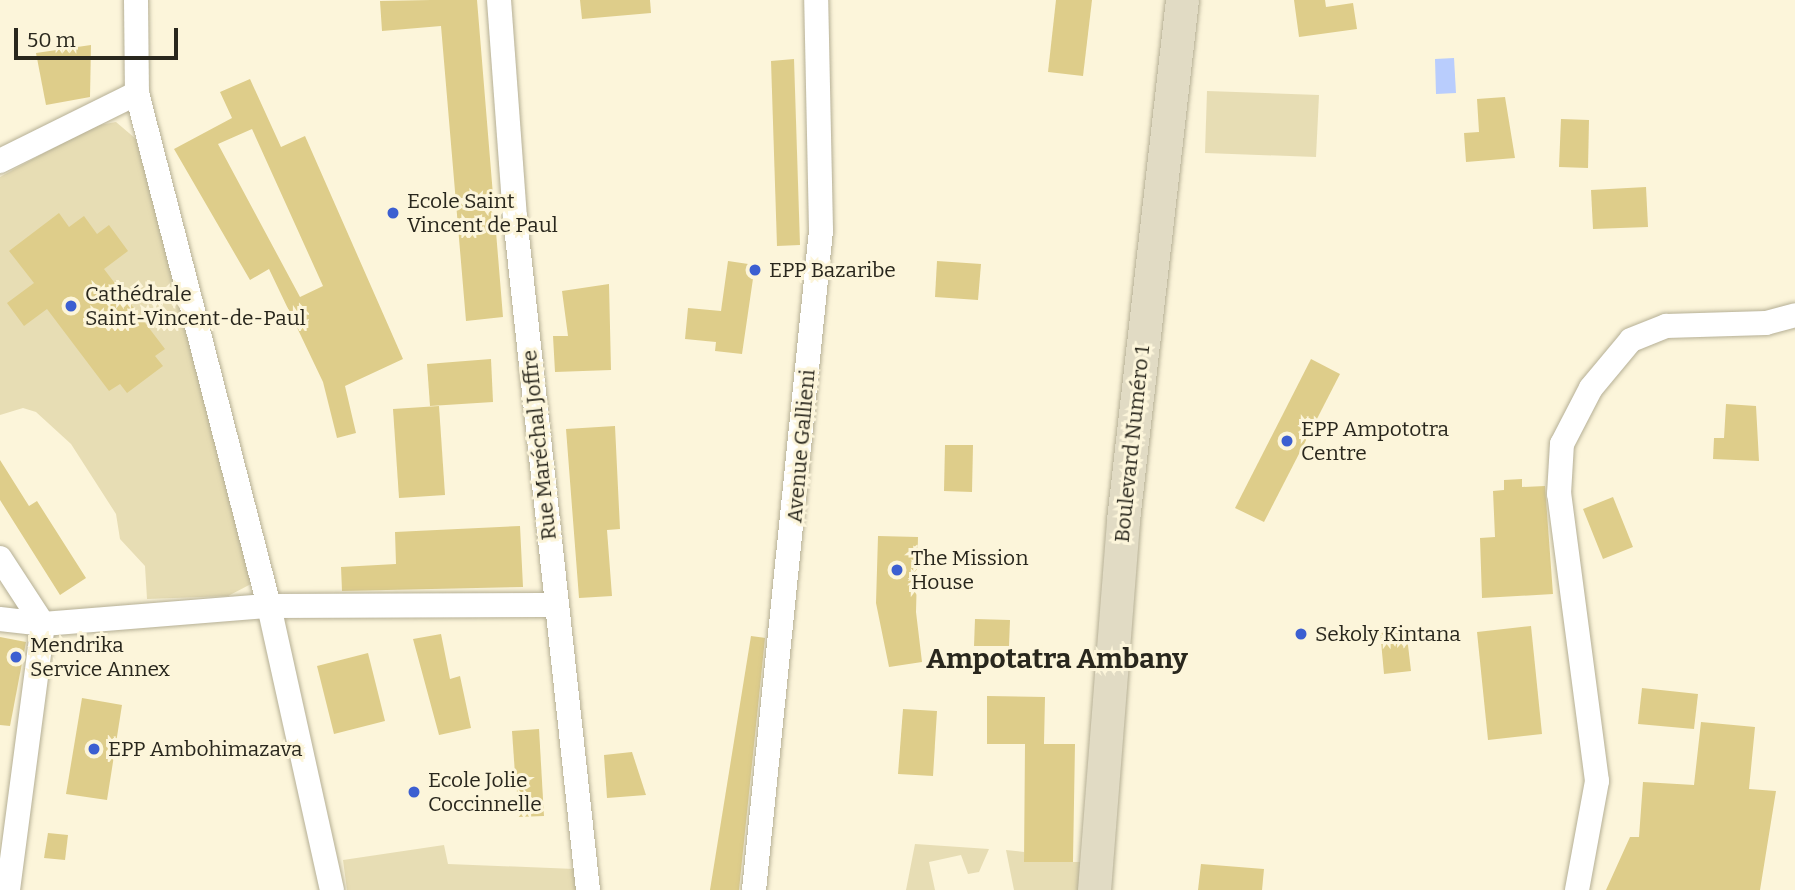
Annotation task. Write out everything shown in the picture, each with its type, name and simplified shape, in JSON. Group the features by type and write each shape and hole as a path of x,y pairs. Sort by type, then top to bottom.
{"main road":[{"name":"Boulevard Numéro 1","path":"1094,890 1123,520 1182,0"}],"street":[{"path":"136,0 136,93 270,607 332,890"},
{"name":"Rue Maréchal Joffre","path":"499,0 555,605 588,890"},
{"name":"Avenue Gallieni","path":"754,890 821,230 816,0"},
{"path":"0,161 136,93"},
{"path":"1577,890 1597,781 1559,494 1562,444 1591,387 1631,340 1666,326 1766,323 1795,315"},
{"path":"0,558 43,624 8,890"},
{"path":"0,619 43,624 270,607 555,605"}],"shaded area":[{"path":"1207,91 1319,95 1316,157 1205,153"},
{"path":"116,122 136,139 251,567 251,584 228,596 147,599 145,566 120,539 116,514 71,444 36,412 23,408 0,415 0,177 94,126"},
{"path":"915,844 989,849 979,872 968,874 961,855 929,862 935,890 906,890"},
{"path":"444,845 448,864 575,869 577,890 347,890 343,860"},
{"path":"1006,850 1024,852 1024,862 1089,862 1087,890 1014,890"}],"water":[{"path":"1454,58 1456,93 1436,94 1435,59"}],"building":[{"path":"477,0 503,317 466,321 441,26 382,31 380,1"},
{"path":"580,0 650,0 651,13 582,19"},
{"path":"1056,0 1092,0 1083,76 1048,72"},
{"path":"1294,0 1325,0 1326,7 1353,3 1357,29 1299,37"},
{"path":"91,45 90,97 46,105 36,53"},
{"path":"794,59 800,245 777,246 771,61"},
{"path":"250,79 281,147 305,136 403,359 345,386 356,433 337,438 323,382 269,269 250,280 174,149 232,118 220,92","holes":["252,129 323,286 300,297 218,144"]},
{"path":"1505,97 1515,158 1466,162 1464,133 1479,132 1477,99"},
{"path":"1561,119 1589,120 1588,168 1559,167"},
{"path":"1646,187 1648,227 1593,229 1591,190"},
{"name":"Cathédrale Saint-Vincent-de-Paul","path":"59,213 69,227 84,216 97,234 109,225 128,251 104,269 165,349 155,356 163,366 127,393 120,384 109,391 47,309 24,326 7,303 34,283 9,251"},
{"path":"728,261 755,265 742,354 715,351 716,342 685,339 688,308 721,311"},
{"path":"937,261 981,264 978,300 935,297"},
{"path":"609,284 611,370 555,372 553,336 568,336 562,291"},
{"path":"491,359 493,402 430,406 427,364"},
{"name":"EPP Ampototra Centre","path":"1311,359 1340,374 1264,522 1235,508"},
{"path":"1726,404 1756,406 1759,461 1713,459 1714,438 1724,438"},
{"path":"439,406 445,495 399,498 393,409"},
{"path":"615,426 620,529 607,530 612,596 579,598 566,429"},
{"path":"945,445 973,445 972,492 944,491"},
{"path":"0,460 29,506 37,501 86,578 60,595 0,500"},
{"path":"1522,479 1522,487 1545,486 1553,594 1482,598 1480,538 1495,537 1493,491 1504,490 1504,480"},
{"path":"1613,497 1633,547 1603,559 1583,509"},
{"path":"520,526 523,587 342,591 341,567 396,564 395,532"},
{"path":"878,536 918,537 916,612 922,662 889,667 876,603"},
{"path":"975,619 1010,620 1009,646 974,646"},
{"path":"1531,626 1542,734 1488,740 1477,632"},
{"path":"1406,628 1411,671 1384,674 1380,630"},
{"path":"441,634 450,679 460,676 471,728 439,735 413,639"},
{"path":"751,636 765,638 739,890 710,890"},
{"path":"0,637 26,642 10,726 0,725"},
{"path":"368,653 385,721 334,734 317,666"},
{"path":"1642,688 1698,694 1694,729 1638,724"},
{"path":"987,696 1045,697 1044,744 1075,744 1073,862 1024,862 1025,744 987,744"},
{"name":"EPP Ambohimazava","path":"82,698 122,705 107,800 66,794"},
{"path":"903,709 937,711 933,776 898,774"},
{"path":"1701,722 1755,727 1749,789 1776,791 1760,890 1606,890 1630,837 1639,837 1643,782 1694,785"},
{"path":"539,729 544,816 518,817 512,731"},
{"path":"632,752 646,795 607,798 604,755"},
{"path":"48,833 68,835 65,860 44,858"},
{"path":"1201,864 1264,869 1262,890 1198,890"}],"place":[{"name":"Ecole Saint Vincent de Paul","path":"393,213"},
{"name":"EPP Bazaribe","path":"755,270"},
{"name":"Cathédrale Saint-Vincent-de-Paul","path":"71,306"},
{"name":"EPP Ampototra Centre","path":"1287,441"},
{"name":"The Mission House","path":"897,570"},
{"name":"Sekoly Kintana","path":"1301,634"},
{"name":"Mendrika Service Annex","path":"16,657"},
{"name":"EPP Ambohimazava","path":"94,749"},
{"name":"Ecole Jolie Coccinnelle","path":"414,792"}],"district":[{"name":"Ampotatra Ambany","path":"1057,659"}]}
